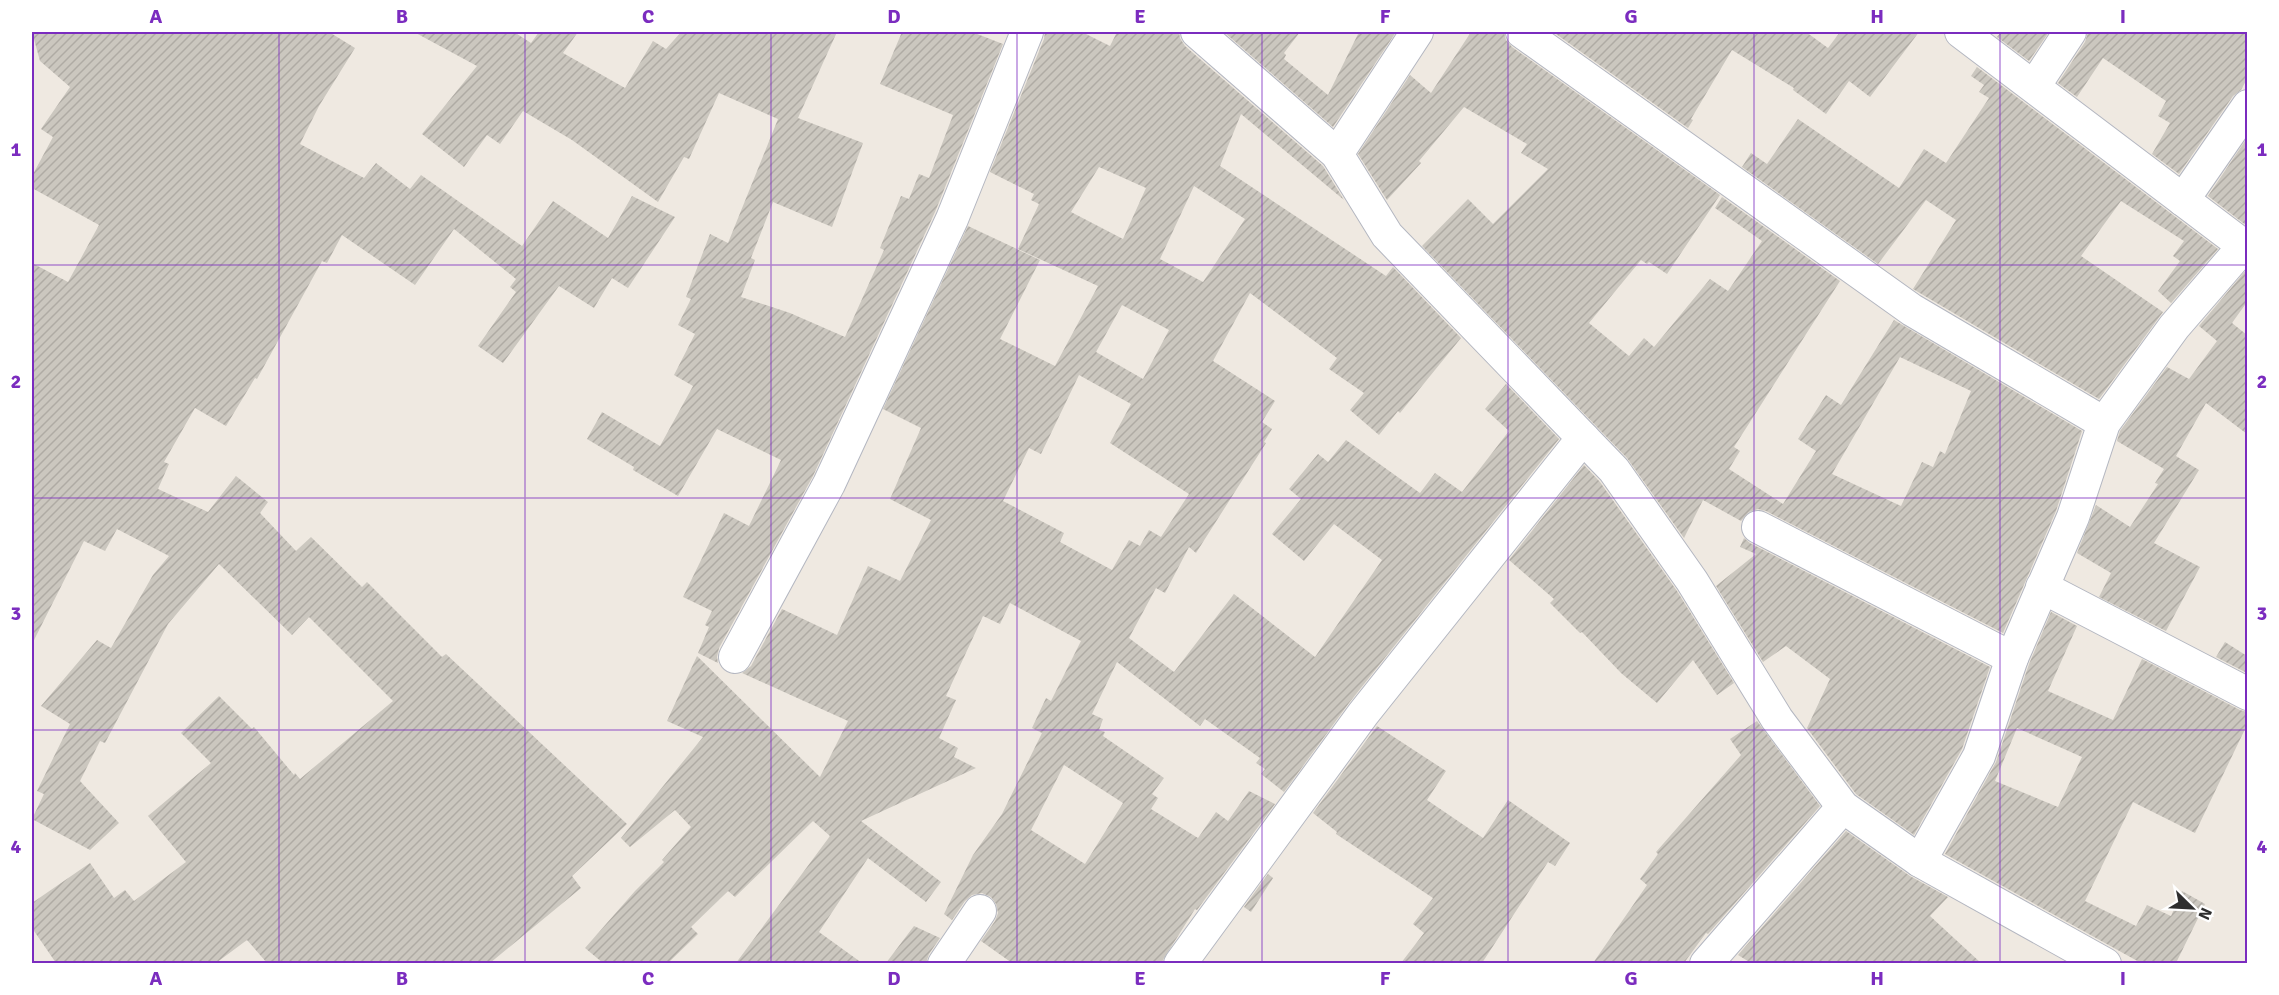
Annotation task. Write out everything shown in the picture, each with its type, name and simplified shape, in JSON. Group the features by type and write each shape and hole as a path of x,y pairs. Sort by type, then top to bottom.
{"street":[{"path":"735,657 834,473 952,219 1027,32"},
{"path":"1197,32 1337,154 1388,235 1614,470 1686,572 1777,719 1843,807 1920,861 2105,963"},
{"path":"1337,154 1417,32"},
{"path":"1522,32 1912,310 2104,423"},
{"path":"1920,861 1979,756 2012,658 2073,517 2104,423 2174,327 2246,245 2183,200 2035,85 1961,32"},
{"path":"2035,85 2070,32"},
{"path":"2183,200 2247,106"},
{"path":"1180,963 1363,714 1583,438"},
{"path":"1758,527 2012,658"},
{"path":"2042,587 2247,694"},
{"path":"1706,963 1843,807"},
{"path":"944,963 980,911"}],"building":[{"path":"32,32 329,32 355,48 319,106 300,144 364,178 376,163 410,189 421,175 522,246 553,201 608,238 632,196 675,217 628,288 612,278 594,308 559,286 503,363 478,346 516,292 510,287 516,279 454,229 415,285 342,235 327,263 322,261 257,379 255,378 226,426 195,408 164,462 169,464 158,489 208,512 236,476 268,502 260,513 296,551 311,537 362,587 367,582 442,657 446,654 627,824 572,876 581,888 490,963 267,963 247,940 216,963 56,963 32,928 32,903 90,863 114,898 125,890 134,901 186,862 148,816 211,763 181,733 219,696 252,729 254,727 294,775 295,773 300,779 393,701 309,617 292,635 219,564 168,624 105,743 100,741 80,781 119,823 90,850 32,819 44,794 37,791 70,724 41,706 97,640 111,648 153,575 169,556 117,529 105,551 84,541 32,644 32,263 68,282 99,225 32,188 32,176 53,137 41,129 70,87 40,61"},
{"path":"414,32 514,32 531,43 539,32 578,32 563,53 625,88 653,41 666,49 681,32 837,32 798,118 863,143 832,227 773,202 751,258 755,260 741,297 790,313 845,337 884,250 880,248 901,196 909,199 919,174 929,178 953,115 880,84 902,32 972,32 1003,44 935,212 813,476 719,648 718,663 698,653 709,627 705,625 712,611 683,597 724,513 749,526 781,460 717,429 678,496 633,470 634,467 587,439 602,412 660,446 693,386 674,375 695,334 678,325 691,299 686,297 710,234 728,243 778,119 719,93 689,159 684,157 658,202 572,140 523,111 500,144 487,135 464,167 422,134 477,66"},
{"path":"1045,32 1082,32 1110,46 1117,32 1179,32 1185,46 1323,166 1344,200 1241,114 1220,166 1386,276 1393,267 1461,338 1400,413 1398,411 1379,435 1350,410 1364,393 1329,369 1337,358 1250,293 1213,361 1275,401 1262,422 1272,429 1264,442 1266,443 1196,553 1189,547 1165,593 1156,588 1129,638 1174,672 1234,594 1315,657 1382,560 1334,524 1304,561 1272,534 1301,499 1289,489 1318,454 1328,462 1346,440 1420,493 1435,473 1462,492 1509,431 1485,409 1506,384 1559,439 1349,703 1284,792 1261,774 1265,769 1256,763 1260,758 1205,719 1200,726 1117,662 1092,714 1103,719 1099,730 1105,732 1103,736 1164,778 1152,794 1158,798 1151,809 1198,838 1216,812 1228,821 1249,791 1275,804 1197,910 1195,909 1161,963 1012,963 981,941 998,913 991,897 982,893 972,895 952,920 944,914 973,855 1002,814 1042,733 1032,728 1046,698 1051,701 1081,641 1010,603 1000,624 983,616 946,696 956,700 939,738 958,748 954,757 976,768 861,821 941,882 926,902 868,858 819,932 862,963 736,963 830,836 813,821 735,897 728,891 691,927 698,934 668,963 603,963 585,948 664,862 662,860 691,827 675,810 630,847 621,838 703,737 667,721 697,656 820,777 848,721 742,673 751,666 782,609 837,635 868,566 900,581 931,520 890,499 921,428 883,409 968,226 1040,260 1000,339 1055,366 1098,286 1018,249 1039,204 1031,200 1034,194 990,172","holes":["1099,167 1146,188 1123,239 1071,212","1194,186 1245,219 1203,282 1160,259","1122,305 1169,330 1143,379 1096,352","1079,375 1131,404 1110,443 1189,494 1161,537 1149,530 1140,546 1129,540 1112,570 1060,542 1064,533 1003,501 1029,448 1041,454","1064,765 1123,803 1085,864 1031,830"]},
{"path":"1224,32 1300,32 1284,53 1286,55 1284,59 1328,95 1359,32 1396,32 1333,127"},
{"path":"1471,32 1504,32 1506,40 1512,47 1720,195 1667,274 1649,262 1647,264 1641,260 1589,323 1629,356 1644,338 1654,347 1710,279 1728,291 1762,241 1715,208 1722,197 1840,281 1734,447 1740,451 1729,469 1783,504 1816,451 1798,439 1826,395 1841,405 1894,320 2082,431 2056,511 2003,633 1766,511 1758,509 1749,512 1741,521 1703,500 1684,538 1627,458 1422,246 1468,199 1493,224 1548,169 1521,153 1527,144 1464,107 1419,161 1421,163 1387,200 1358,154 1410,75 1431,93","holes":["1900,357 1971,391 1945,454 1940,451 1933,467 1922,462 1901,506 1832,474"]},
{"path":"1557,32 1806,32 1828,48 1840,32 1919,32 1870,97 1849,81 1826,114 1793,90 1794,88 1732,50 1691,119 1693,120 1688,128 1556,34"},
{"path":"2001,32 2049,32 2029,61 1997,37"},
{"path":"2088,32 2247,32 2247,79 2179,174 2152,154 2170,123 2158,116 2166,101 2103,58 2077,97 2058,83 2085,42"},
{"path":"1977,67 2218,249 2171,303 2158,291 2180,261 2173,256 2184,241 2121,201 2081,256 2163,312 2099,399 1913,289 1956,220 1926,200 1878,264 1742,167 1751,153 1767,164 1798,119 1899,188 1924,149 1946,163 1989,98 1979,92 1984,85 1971,76"},
{"path":"2247,138 2247,226 2208,196"},
{"path":"2247,269 2247,302 2232,323 2247,335 2247,434 2206,403 2176,456 2199,470 2154,543 2200,567 2166,631 2099,597 2111,573 2077,553 2096,505 2130,527 2158,484 2155,483 2164,469 2117,441 2120,431 2167,367 2189,379 2217,341 2199,326"},
{"path":"1584,465 1600,482 1677,591 1734,683 1717,695 1693,660 1657,703 1621,673 1582,632 1580,633 1550,603 1554,599 1509,560"},
{"path":"1744,538 1990,667 1962,749 1914,835 1856,794 1807,728 1830,679 1786,646 1763,662 1716,586 1756,554 1740,547"},
{"path":"2051,612 2077,626 2048,691 2113,720 2142,659 2247,712 2247,725 2195,833 2133,802 2085,901 2136,926 2147,905 2171,916 2182,891 2205,904 2176,963 2141,963 1945,854 1996,762 2029,664","holes":["2017,728 2082,757 2058,807 1995,781"]},
{"path":"2225,642 2247,656 2247,673 2216,657"},
{"path":"1757,721 1820,806 1708,934 1706,933 1684,963 1593,963 1647,885 1640,879 1658,854 1656,852 1741,755 1730,739"},
{"path":"1377,726 1446,771 1427,800 1483,838 1508,800 1570,843 1555,866 1548,862 1482,963 1401,963 1424,933 1413,924 1433,898 1336,834 1337,832 1313,813"},
{"path":"1846,831 1910,876 1948,897 1930,916 1981,963 1751,963 1738,955"},
{"path":"1268,874 1273,878 1251,912 1244,907"},
{"path":"914,926 940,938 926,963 886,963"}]}
